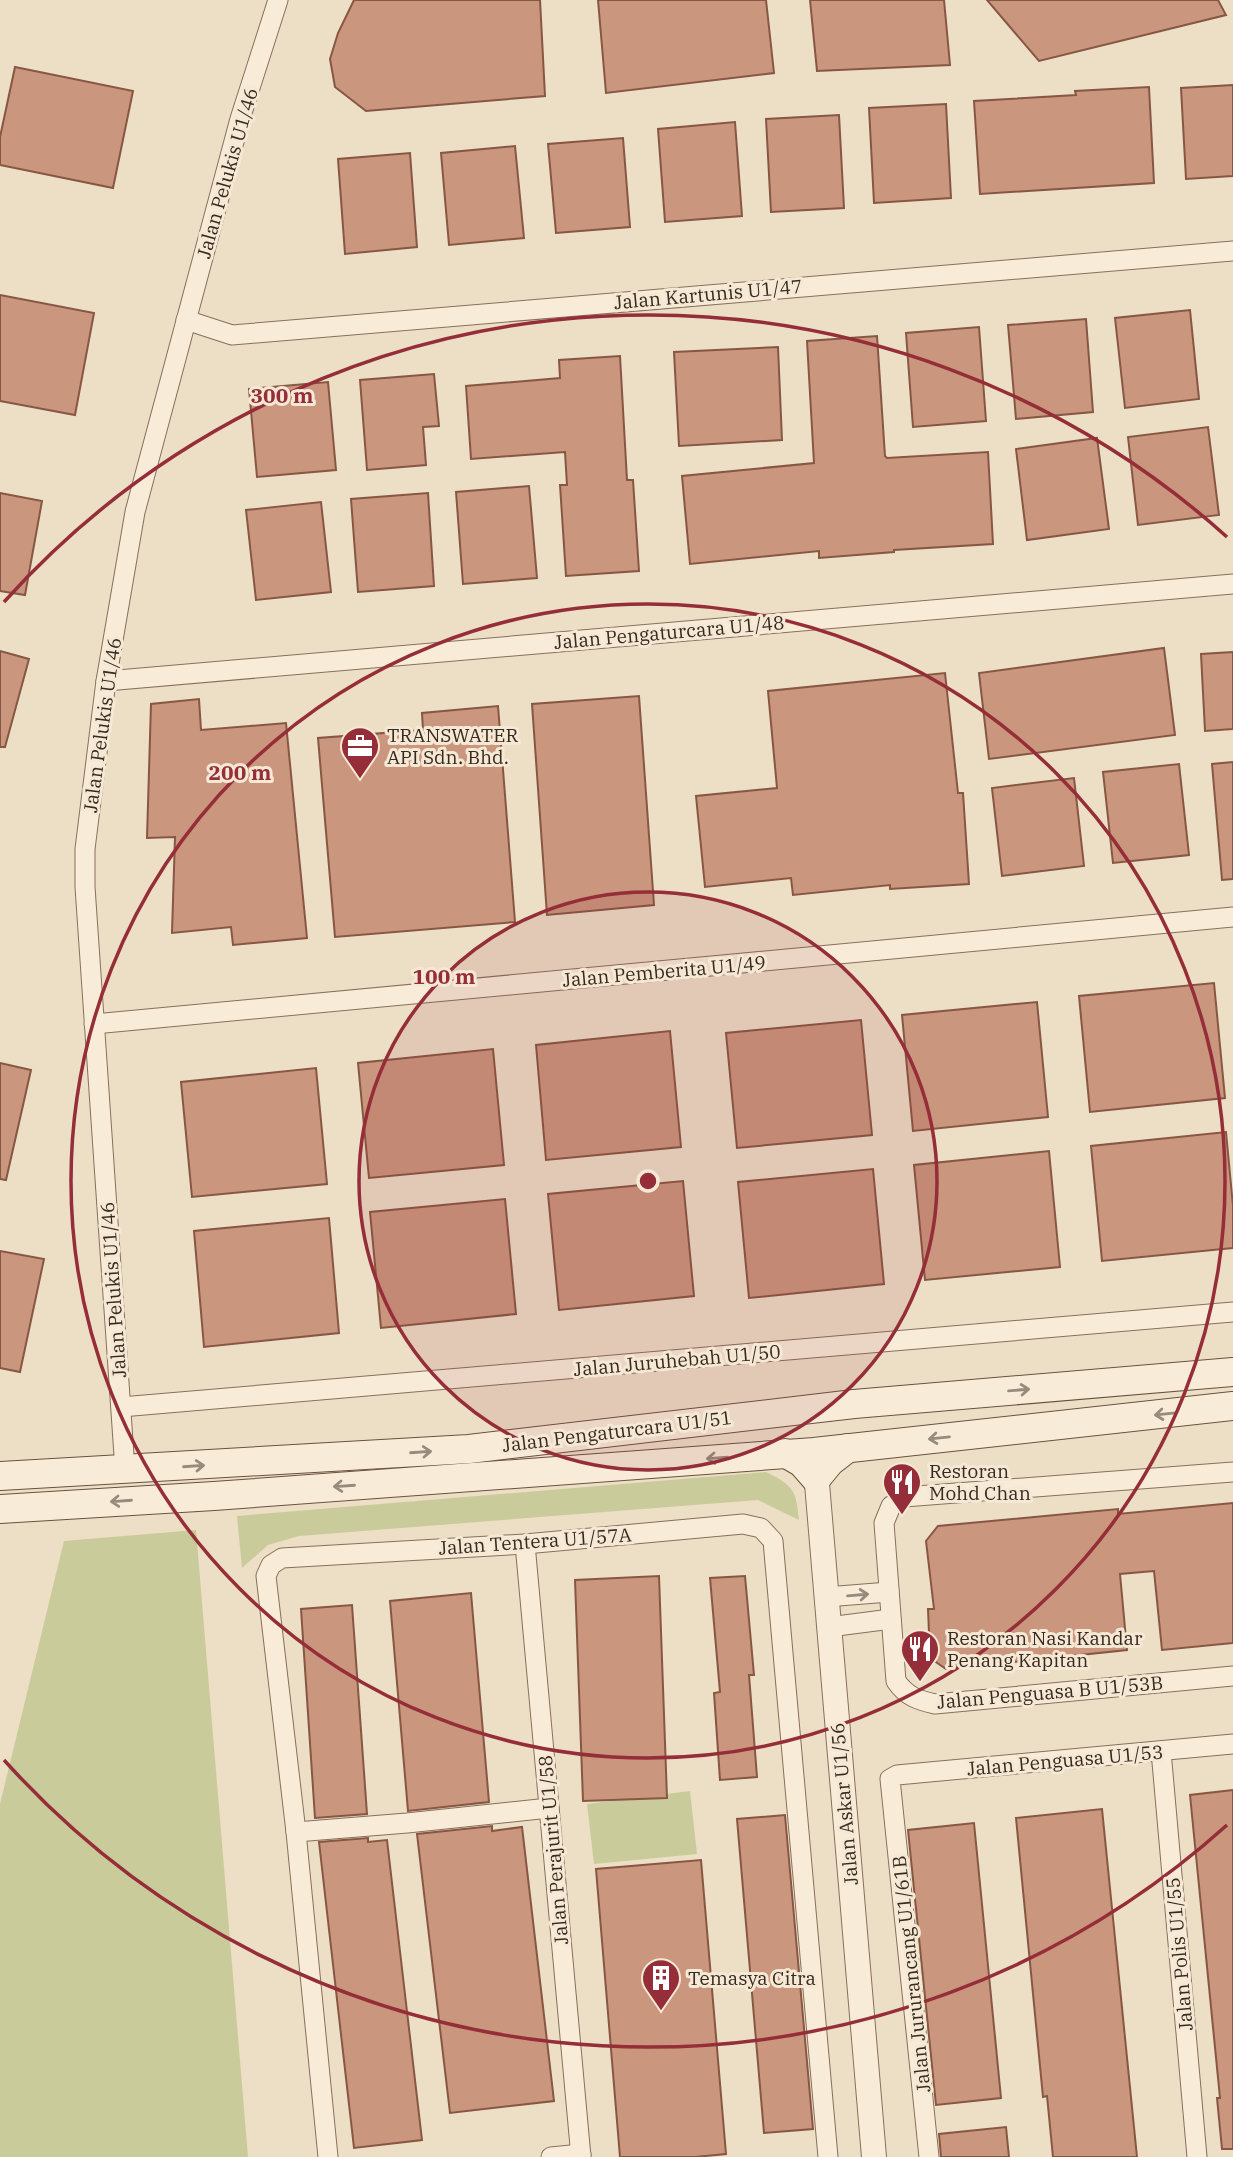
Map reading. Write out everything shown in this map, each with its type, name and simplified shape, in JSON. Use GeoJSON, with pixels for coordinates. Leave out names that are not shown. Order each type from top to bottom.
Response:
{"type":"FeatureCollection","features":[{"type":"Feature","properties":{"kind":"main road","name":"Jalan Pengaturcara U1/51"},"geometry":{"type":"LineString","coordinates":[[0,1476],[469,1449],[854,1404],[1233,1373]]}},
{"type":"Feature","properties":{"kind":"main road"},"geometry":{"type":"LineString","coordinates":[[743,1416],[782,1430],[815,1465],[836,1420],[854,1404]]}},
{"type":"Feature","properties":{"kind":"main road","name":"Jalan Pengaturcara U1/51"},"geometry":{"type":"LineString","coordinates":[[0,1509],[242,1494],[785,1453],[815,1465],[848,1448],[1233,1406]]}},
{"type":"Feature","properties":{"kind":"street","name":"Jalan Pelukis U1/46"},"geometry":{"type":"LineString","coordinates":[[125,1470],[85,887],[85,849],[106,681],[135,512],[240,119],[278,0]]}},
{"type":"Feature","properties":{"kind":"street","name":"Jalan Kartunis U1/47"},"geometry":{"type":"LineString","coordinates":[[186,320],[232,335],[1233,251]]}},
{"type":"Feature","properties":{"kind":"street","name":"Jalan Pengaturcara U1/48"},"geometry":{"type":"LineString","coordinates":[[106,681],[1233,584]]}},
{"type":"Feature","properties":{"kind":"street","name":"Jalan Pemberita U1/49"},"geometry":{"type":"LineString","coordinates":[[94,1024],[1233,917]]}},
{"type":"Feature","properties":{"kind":"street","name":"Jalan Juruhebah U1/50"},"geometry":{"type":"LineString","coordinates":[[121,1407],[1233,1312]]}},
{"type":"Feature","properties":{"kind":"street","name":"Jalan Askar U1/56"},"geometry":{"type":"LineString","coordinates":[[815,1465],[874,2157]]}},
{"type":"Feature","properties":{"kind":"street","name":"Jalan Penguasa B U1/53B"},"geometry":{"type":"LineString","coordinates":[[1233,1472],[904,1497],[891,1506],[884,1522],[896,1681],[904,1692],[914,1699],[935,1704],[1233,1676]]}},
{"type":"Feature","properties":{"kind":"street","name":"Jalan Tentera U1/57A"},"geometry":{"type":"LineString","coordinates":[[328,2157],[296,1832],[266,1576],[271,1565],[282,1558],[525,1544],[743,1524],[761,1528],[774,1542],[828,2157]]}},
{"type":"Feature","properties":{"kind":"street","name":"Jalan Perajurit U1/58"},"geometry":{"type":"LineString","coordinates":[[525,1544],[581,2155]]}},
{"type":"Feature","properties":{"kind":"street"},"geometry":{"type":"LineString","coordinates":[[826,1597],[889,1592]]}},
{"type":"Feature","properties":{"kind":"street"},"geometry":{"type":"LineString","coordinates":[[829,1627],[891,1619]]}},
{"type":"Feature","properties":{"kind":"street","name":"Jalan Penguasa U1/53"},"geometry":{"type":"LineString","coordinates":[[895,1783],[1233,1744]]}},
{"type":"Feature","properties":{"kind":"street","name":"Jalan Polis U1/55"},"geometry":{"type":"LineString","coordinates":[[1161,1751],[1197,2157]]}},
{"type":"Feature","properties":{"kind":"street","name":"Jalan Jururancang U1/61B"},"geometry":{"type":"LineString","coordinates":[[895,1783],[929,2157]]}},
{"type":"Feature","properties":{"kind":"street"},"geometry":{"type":"LineString","coordinates":[[296,1832],[549,1808]]}},
{"type":"Feature","properties":{"kind":"street"},"geometry":{"type":"LineString","coordinates":[[551,2157],[581,2155]]}},
{"type":"Feature","properties":{"kind":"green space"},"geometry":{"type":"Polygon","coordinates":[[[766,1472],[783,1481],[792,1490],[797,1502],[799,1520],[758,1500],[299,1536],[268,1545],[242,1568],[237,1516],[766,1472]]]}},
{"type":"Feature","properties":{"kind":"green space"},"geometry":{"type":"Polygon","coordinates":[[[196,1530],[248,2157],[0,2157],[0,1804],[64,1541],[196,1530]]]}},
{"type":"Feature","properties":{"kind":"green space"},"geometry":{"type":"Polygon","coordinates":[[[690,1791],[697,1854],[594,1864],[587,1804],[690,1791]]]}},
{"type":"Feature","properties":{"kind":"building"},"geometry":{"type":"Polygon","coordinates":[[[354,0],[540,0],[545,96],[366,111],[335,87],[330,59],[338,33],[354,0]]]}},
{"type":"Feature","properties":{"kind":"building"},"geometry":{"type":"Polygon","coordinates":[[[598,0],[766,0],[774,73],[606,93],[598,0]]]}},
{"type":"Feature","properties":{"kind":"building"},"geometry":{"type":"Polygon","coordinates":[[[810,0],[944,0],[950,65],[817,71],[810,0]]]}},
{"type":"Feature","properties":{"kind":"building"},"geometry":{"type":"Polygon","coordinates":[[[987,0],[1218,0],[1226,15],[1039,61],[987,0]]]}},
{"type":"Feature","properties":{"kind":"building"},"geometry":{"type":"Polygon","coordinates":[[[15,67],[133,91],[113,188],[0,165],[0,137],[15,67]]]}},
{"type":"Feature","properties":{"kind":"building"},"geometry":{"type":"Polygon","coordinates":[[[1233,85],[1233,176],[1186,179],[1181,88],[1233,85]]]}},
{"type":"Feature","properties":{"kind":"building"},"geometry":{"type":"Polygon","coordinates":[[[1149,87],[1154,183],[980,194],[974,101],[1076,95],[1075,91],[1149,87]]]}},
{"type":"Feature","properties":{"kind":"building"},"geometry":{"type":"Polygon","coordinates":[[[946,104],[951,198],[874,203],[869,108],[946,104]]]}},
{"type":"Feature","properties":{"kind":"building"},"geometry":{"type":"Polygon","coordinates":[[[839,115],[844,208],[771,212],[766,119],[839,115]]]}},
{"type":"Feature","properties":{"kind":"building"},"geometry":{"type":"Polygon","coordinates":[[[735,122],[742,216],[665,222],[658,129],[735,122]]]}},
{"type":"Feature","properties":{"kind":"building"},"geometry":{"type":"Polygon","coordinates":[[[623,138],[630,227],[556,233],[548,144],[623,138]]]}},
{"type":"Feature","properties":{"kind":"building"},"geometry":{"type":"Polygon","coordinates":[[[515,146],[524,238],[449,245],[441,153],[515,146]]]}},
{"type":"Feature","properties":{"kind":"building"},"geometry":{"type":"Polygon","coordinates":[[[410,153],[417,247],[345,254],[338,159],[410,153]]]}},
{"type":"Feature","properties":{"kind":"building"},"geometry":{"type":"Polygon","coordinates":[[[0,295],[94,313],[75,415],[0,401],[0,295]]]}},
{"type":"Feature","properties":{"kind":"building"},"geometry":{"type":"Polygon","coordinates":[[[1190,310],[1199,399],[1125,408],[1115,318],[1190,310]]]}},
{"type":"Feature","properties":{"kind":"building"},"geometry":{"type":"Polygon","coordinates":[[[1086,319],[1093,412],[1016,419],[1008,325],[1086,319]]]}},
{"type":"Feature","properties":{"kind":"building"},"geometry":{"type":"Polygon","coordinates":[[[979,327],[986,421],[913,427],[906,333],[979,327]]]}},
{"type":"Feature","properties":{"kind":"building"},"geometry":{"type":"Polygon","coordinates":[[[877,336],[885,456],[988,452],[993,544],[819,558],[819,551],[690,564],[682,476],[814,463],[807,341],[877,336]]]}},
{"type":"Feature","properties":{"kind":"building"},"geometry":{"type":"Polygon","coordinates":[[[778,347],[782,440],[679,446],[674,352],[778,347]]]}},
{"type":"Feature","properties":{"kind":"building"},"geometry":{"type":"Polygon","coordinates":[[[620,356],[627,480],[633,480],[639,571],[566,576],[560,485],[567,485],[565,452],[471,459],[466,386],[560,378],[559,360],[620,356]]]}},
{"type":"Feature","properties":{"kind":"building"},"geometry":{"type":"Polygon","coordinates":[[[434,374],[439,426],[423,427],[426,465],[367,470],[360,380],[434,374]]]}},
{"type":"Feature","properties":{"kind":"building"},"geometry":{"type":"Polygon","coordinates":[[[328,382],[336,470],[257,477],[249,389],[328,382]]]}},
{"type":"Feature","properties":{"kind":"building"},"geometry":{"type":"Polygon","coordinates":[[[1208,427],[1219,515],[1138,525],[1128,437],[1208,427]]]}},
{"type":"Feature","properties":{"kind":"building"},"geometry":{"type":"Polygon","coordinates":[[[1097,438],[1109,529],[1027,540],[1016,449],[1097,438]]]}},
{"type":"Feature","properties":{"kind":"building"},"geometry":{"type":"Polygon","coordinates":[[[529,486],[537,578],[463,584],[456,492],[529,486]]]}},
{"type":"Feature","properties":{"kind":"building"},"geometry":{"type":"Polygon","coordinates":[[[0,493],[42,501],[25,595],[0,591],[0,493]]]}},
{"type":"Feature","properties":{"kind":"building"},"geometry":{"type":"Polygon","coordinates":[[[428,493],[434,586],[358,592],[351,499],[428,493]]]}},
{"type":"Feature","properties":{"kind":"building"},"geometry":{"type":"Polygon","coordinates":[[[321,502],[331,592],[256,600],[246,510],[321,502]]]}},
{"type":"Feature","properties":{"kind":"building"},"geometry":{"type":"Polygon","coordinates":[[[1164,648],[1175,735],[989,759],[979,673],[1164,648]]]}},
{"type":"Feature","properties":{"kind":"building"},"geometry":{"type":"Polygon","coordinates":[[[0,651],[29,659],[5,747],[0,747],[0,651]]]}},
{"type":"Feature","properties":{"kind":"building"},"geometry":{"type":"Polygon","coordinates":[[[1233,652],[1233,729],[1205,731],[1201,654],[1233,652]]]}},
{"type":"Feature","properties":{"kind":"building"},"geometry":{"type":"Polygon","coordinates":[[[945,673],[958,793],[963,793],[969,884],[890,889],[890,885],[793,895],[791,878],[705,887],[696,796],[777,788],[768,691],[945,673]]]}},
{"type":"Feature","properties":{"kind":"building"},"geometry":{"type":"Polygon","coordinates":[[[639,696],[654,905],[547,915],[532,704],[639,696]]]}},
{"type":"Feature","properties":{"kind":"building"},"geometry":{"type":"Polygon","coordinates":[[[199,699],[201,730],[286,723],[307,938],[233,945],[231,927],[172,933],[175,837],[147,838],[151,704],[199,699]]]}},
{"type":"Feature","properties":{"kind":"building"},"geometry":{"type":"Polygon","coordinates":[[[498,706],[515,922],[335,937],[318,738],[423,730],[422,713],[498,706]]]}},
{"type":"Feature","properties":{"kind":"building"},"geometry":{"type":"Polygon","coordinates":[[[1233,762],[1233,879],[1222,880],[1212,764],[1233,762]]]}},
{"type":"Feature","properties":{"kind":"building"},"geometry":{"type":"Polygon","coordinates":[[[1179,764],[1189,855],[1113,863],[1103,772],[1179,764]]]}},
{"type":"Feature","properties":{"kind":"building"},"geometry":{"type":"Polygon","coordinates":[[[1074,778],[1084,866],[1002,876],[992,788],[1074,778]]]}},
{"type":"Feature","properties":{"kind":"building"},"geometry":{"type":"Polygon","coordinates":[[[1214,983],[1225,1098],[1090,1112],[1079,996],[1214,983]]]}},
{"type":"Feature","properties":{"kind":"building"},"geometry":{"type":"Polygon","coordinates":[[[1037,1002],[1048,1117],[913,1131],[902,1015],[1037,1002]]]}},
{"type":"Feature","properties":{"kind":"building"},"geometry":{"type":"Polygon","coordinates":[[[861,1020],[872,1135],[737,1148],[726,1033],[861,1020]]]}},
{"type":"Feature","properties":{"kind":"building"},"geometry":{"type":"Polygon","coordinates":[[[670,1031],[681,1147],[546,1160],[536,1045],[670,1031]]]}},
{"type":"Feature","properties":{"kind":"building"},"geometry":{"type":"Polygon","coordinates":[[[493,1049],[504,1165],[369,1178],[358,1063],[493,1049]]]}},
{"type":"Feature","properties":{"kind":"building"},"geometry":{"type":"Polygon","coordinates":[[[0,1063],[31,1070],[6,1180],[0,1179],[0,1063]]]}},
{"type":"Feature","properties":{"kind":"building"},"geometry":{"type":"Polygon","coordinates":[[[316,1068],[327,1184],[192,1197],[181,1082],[316,1068]]]}},
{"type":"Feature","properties":{"kind":"building"},"geometry":{"type":"Polygon","coordinates":[[[1226,1132],[1233,1206],[1233,1248],[1102,1261],[1091,1146],[1226,1132]]]}},
{"type":"Feature","properties":{"kind":"building"},"geometry":{"type":"Polygon","coordinates":[[[1049,1151],[1060,1267],[925,1280],[914,1165],[1049,1151]]]}},
{"type":"Feature","properties":{"kind":"building"},"geometry":{"type":"Polygon","coordinates":[[[873,1169],[884,1284],[749,1298],[738,1182],[873,1169]]]}},
{"type":"Feature","properties":{"kind":"building"},"geometry":{"type":"Polygon","coordinates":[[[683,1181],[694,1296],[559,1310],[548,1194],[683,1181]]]}},
{"type":"Feature","properties":{"kind":"building"},"geometry":{"type":"Polygon","coordinates":[[[505,1199],[516,1314],[381,1328],[370,1212],[505,1199]]]}},
{"type":"Feature","properties":{"kind":"building"},"geometry":{"type":"Polygon","coordinates":[[[329,1218],[339,1333],[204,1347],[194,1231],[329,1218]]]}},
{"type":"Feature","properties":{"kind":"building"},"geometry":{"type":"Polygon","coordinates":[[[0,1251],[44,1259],[20,1372],[0,1368],[0,1251]]]}},
{"type":"Feature","properties":{"kind":"building"},"geometry":{"type":"Polygon","coordinates":[[[1233,1503],[1233,1643],[1162,1650],[1154,1571],[1120,1574],[1127,1650],[946,1669],[930,1658],[928,1609],[934,1609],[926,1541],[938,1526],[1118,1509],[1118,1514],[1233,1503]]]}},
{"type":"Feature","properties":{"kind":"building"},"geometry":{"type":"Polygon","coordinates":[[[659,1576],[667,1798],[583,1801],[575,1580],[659,1576]]]}},
{"type":"Feature","properties":{"kind":"building"},"geometry":{"type":"Polygon","coordinates":[[[745,1576],[754,1675],[749,1675],[757,1777],[720,1780],[714,1693],[720,1692],[710,1578],[745,1576]]]}},
{"type":"Feature","properties":{"kind":"building"},"geometry":{"type":"Polygon","coordinates":[[[471,1593],[489,1802],[408,1811],[390,1601],[471,1593]]]}},
{"type":"Feature","properties":{"kind":"building"},"geometry":{"type":"Polygon","coordinates":[[[352,1605],[367,1814],[315,1818],[301,1609],[352,1605]]]}},
{"type":"Feature","properties":{"kind":"building"},"geometry":{"type":"Polygon","coordinates":[[[1233,1790],[1233,2149],[1222,2149],[1217,2098],[1220,2098],[1190,1795],[1233,1790]]]}},
{"type":"Feature","properties":{"kind":"building"},"geometry":{"type":"Polygon","coordinates":[[[1102,1809],[1137,2157],[1053,2157],[1047,2096],[1043,2097],[1016,1818],[1102,1809]]]}},
{"type":"Feature","properties":{"kind":"building"},"geometry":{"type":"Polygon","coordinates":[[[785,1815],[813,2129],[764,2133],[737,1819],[785,1815]]]}},
{"type":"Feature","properties":{"kind":"building"},"geometry":{"type":"Polygon","coordinates":[[[974,1823],[1001,2098],[936,2105],[908,1830],[974,1823]]]}},
{"type":"Feature","properties":{"kind":"building"},"geometry":{"type":"Polygon","coordinates":[[[492,1826],[492,1831],[522,1827],[554,2101],[450,2113],[417,1834],[492,1826]]]}},
{"type":"Feature","properties":{"kind":"building"},"geometry":{"type":"Polygon","coordinates":[[[368,1838],[368,1842],[387,1840],[422,2140],[354,2148],[319,1842],[368,1838]]]}},
{"type":"Feature","properties":{"kind":"building","name":"Temasya Citra"},"geometry":{"type":"Polygon","coordinates":[[[701,1860],[726,2154],[695,2157],[620,2157],[596,1869],[701,1860]]]}},
{"type":"Feature","properties":{"kind":"building"},"geometry":{"type":"Polygon","coordinates":[[[1006,2127],[1009,2157],[941,2157],[939,2134],[1006,2127]]]}},
{"type":"Feature","properties":{"kind":"place","name":"TRANSWATER API Sdn. Bhd."},"geometry":{"type":"Point","coordinates":[360,780]}},
{"type":"Feature","properties":{"kind":"place","name":"Restoran Mohd Chan"},"geometry":{"type":"Point","coordinates":[902,1516]}},
{"type":"Feature","properties":{"kind":"place","name":"Restoran Nasi Kandar Penang Kapitan"},"geometry":{"type":"Point","coordinates":[920,1683]}},
{"type":"Feature","properties":{"kind":"place","name":"Temasya Citra"},"geometry":{"type":"Point","coordinates":[661,2012]}}]}
